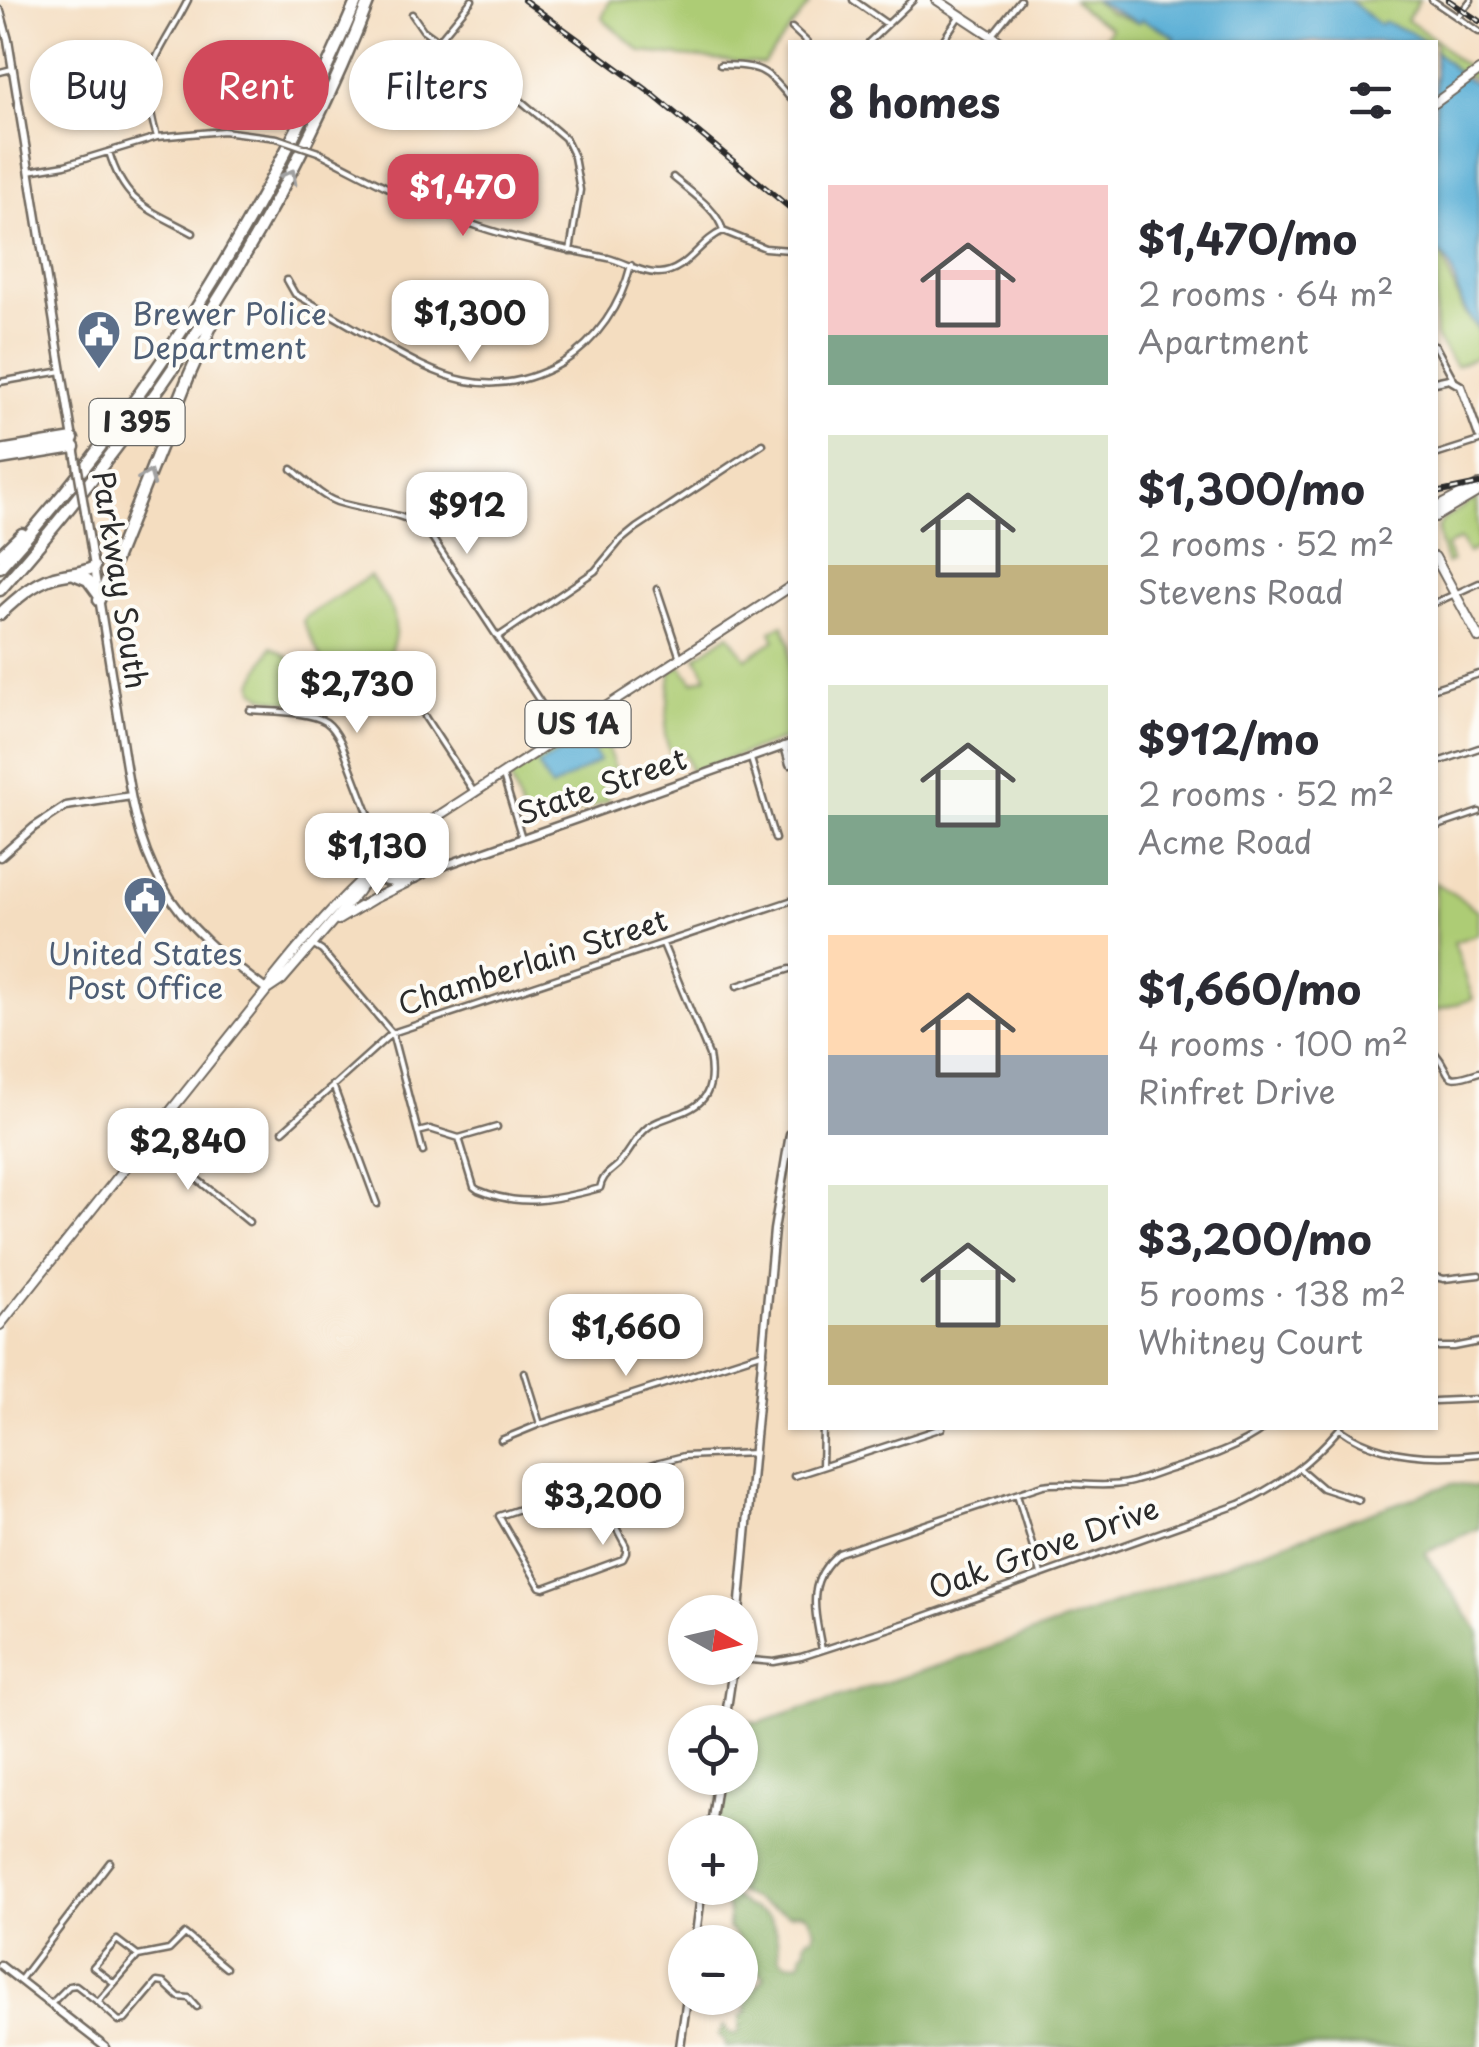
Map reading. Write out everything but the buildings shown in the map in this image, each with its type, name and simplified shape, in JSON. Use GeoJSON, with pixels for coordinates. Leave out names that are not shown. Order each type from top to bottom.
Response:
{"type":"FeatureCollection","features":[{"type":"Feature","properties":{"kind":"highway","name":"I 395"},"geometry":{"type":"LineString","coordinates":[[0,567],[66,492],[150,380],[217,276],[270,185],[323,78],[354,0]]}},
{"type":"Feature","properties":{"kind":"highway","name":"I 395"},"geometry":{"type":"LineString","coordinates":[[0,590],[73,505],[135,424],[202,326],[256,239],[315,126],[370,0]]}},
{"type":"Feature","properties":{"kind":"highway"},"geometry":{"type":"LineString","coordinates":[[99,597],[202,345],[256,239]]}},
{"type":"Feature","properties":{"kind":"highway"},"geometry":{"type":"LineString","coordinates":[[0,455],[75,448]]}},
{"type":"Feature","properties":{"kind":"highway"},"geometry":{"type":"LineString","coordinates":[[0,555],[66,492]]}},
{"type":"Feature","properties":{"kind":"highway"},"geometry":{"type":"LineString","coordinates":[[0,614],[36,586],[53,578],[86,572],[116,556]]}},
{"type":"Feature","properties":{"kind":"highway"},"geometry":{"type":"LineString","coordinates":[[70,574],[86,578],[99,597]]}},
{"type":"Feature","properties":{"kind":"main road"},"geometry":{"type":"LineString","coordinates":[[937,0],[998,40]]}},
{"type":"Feature","properties":{"kind":"main road","name":"Parkway South"},"geometry":{"type":"LineString","coordinates":[[0,11],[139,830],[148,858],[175,906],[213,948],[267,990]]}},
{"type":"Feature","properties":{"kind":"main road"},"geometry":{"type":"LineString","coordinates":[[1438,101],[1479,72]]}},
{"type":"Feature","properties":{"kind":"main road"},"geometry":{"type":"LineString","coordinates":[[1438,381],[1454,380],[1464,391],[1479,438]]}},
{"type":"Feature","properties":{"kind":"main road"},"geometry":{"type":"LineString","coordinates":[[1438,515],[1479,488]]}},
{"type":"Feature","properties":{"kind":"main road"},"geometry":{"type":"LineString","coordinates":[[1438,563],[1479,638]]}},
{"type":"Feature","properties":{"kind":"main road","name":"US 1A"},"geometry":{"type":"LineString","coordinates":[[267,990],[282,980],[312,944],[353,885],[435,818],[788,589]]}},
{"type":"Feature","properties":{"kind":"main road","name":"State Street"},"geometry":{"type":"LineString","coordinates":[[408,882],[787,745]]}},
{"type":"Feature","properties":{"kind":"main road"},"geometry":{"type":"LineString","coordinates":[[0,856],[66,806],[131,796]]}},
{"type":"Feature","properties":{"kind":"main road"},"geometry":{"type":"LineString","coordinates":[[373,868],[376,878],[384,882],[408,882]]}},
{"type":"Feature","properties":{"kind":"main road","name":"US 1A"},"geometry":{"type":"LineString","coordinates":[[2,1319],[267,990],[272,978],[358,892],[373,868]]}},
{"type":"Feature","properties":{"kind":"main road","name":"State Street"},"geometry":{"type":"LineString","coordinates":[[373,868],[397,878],[430,871]]}},
{"type":"Feature","properties":{"kind":"main road"},"geometry":{"type":"LineString","coordinates":[[319,932],[408,882]]}},
{"type":"Feature","properties":{"kind":"main road"},"geometry":{"type":"LineString","coordinates":[[741,1595],[774,1230],[788,1146]]}},
{"type":"Feature","properties":{"kind":"main road"},"geometry":{"type":"LineString","coordinates":[[0,1965],[105,2047]]}},
{"type":"Feature","properties":{"kind":"main road"},"geometry":{"type":"LineString","coordinates":[[680,2047],[685,2015]]}},
{"type":"Feature","properties":{"kind":"street"},"geometry":{"type":"LineString","coordinates":[[157,136],[148,104],[149,78],[157,54],[188,0]]}},
{"type":"Feature","properties":{"kind":"street"},"geometry":{"type":"LineString","coordinates":[[412,14],[424,30],[439,40],[472,0]]}},
{"type":"Feature","properties":{"kind":"street"},"geometry":{"type":"LineString","coordinates":[[853,0],[887,24]]}},
{"type":"Feature","properties":{"kind":"street"},"geometry":{"type":"LineString","coordinates":[[870,40],[913,0]]}},
{"type":"Feature","properties":{"kind":"street"},"geometry":{"type":"LineString","coordinates":[[991,36],[1020,0]]}},
{"type":"Feature","properties":{"kind":"street"},"geometry":{"type":"LineString","coordinates":[[1432,0],[1479,32]]}},
{"type":"Feature","properties":{"kind":"street"},"geometry":{"type":"LineString","coordinates":[[1457,17],[1470,0]]}},
{"type":"Feature","properties":{"kind":"street"},"geometry":{"type":"LineString","coordinates":[[943,40],[960,16]]}},
{"type":"Feature","properties":{"kind":"street"},"geometry":{"type":"LineString","coordinates":[[792,28],[805,40]]}},
{"type":"Feature","properties":{"kind":"street"},"geometry":{"type":"LineString","coordinates":[[720,65],[761,69],[788,96]]}},
{"type":"Feature","properties":{"kind":"street"},"geometry":{"type":"LineString","coordinates":[[0,72],[12,69]]}},
{"type":"Feature","properties":{"kind":"street"},"geometry":{"type":"LineString","coordinates":[[523,102],[565,138],[574,157],[580,190],[570,251]]}},
{"type":"Feature","properties":{"kind":"street"},"geometry":{"type":"LineString","coordinates":[[29,171],[157,136],[223,132],[277,138],[318,152],[458,219],[510,237],[610,258],[650,272],[670,271],[723,231]]}},
{"type":"Feature","properties":{"kind":"street"},"geometry":{"type":"LineString","coordinates":[[109,152],[116,176],[133,198],[193,233]]}},
{"type":"Feature","properties":{"kind":"street"},"geometry":{"type":"LineString","coordinates":[[674,176],[714,214],[723,231]]}},
{"type":"Feature","properties":{"kind":"street"},"geometry":{"type":"LineString","coordinates":[[723,231],[760,246],[788,250]]}},
{"type":"Feature","properties":{"kind":"street"},"geometry":{"type":"LineString","coordinates":[[286,280],[295,294],[420,366],[472,383],[500,383],[535,376],[582,348],[608,317],[632,265]]}},
{"type":"Feature","properties":{"kind":"street"},"geometry":{"type":"LineString","coordinates":[[1438,350],[1454,380]]}},
{"type":"Feature","properties":{"kind":"street"},"geometry":{"type":"LineString","coordinates":[[0,382],[62,372]]}},
{"type":"Feature","properties":{"kind":"street"},"geometry":{"type":"LineString","coordinates":[[1438,454],[1479,438]]}},
{"type":"Feature","properties":{"kind":"street"},"geometry":{"type":"LineString","coordinates":[[498,636],[595,572],[636,528],[763,444]]}},
{"type":"Feature","properties":{"kind":"street"},"geometry":{"type":"LineString","coordinates":[[292,469],[328,498],[408,518],[428,530],[562,735]]}},
{"type":"Feature","properties":{"kind":"street"},"geometry":{"type":"LineString","coordinates":[[1438,602],[1479,583]]}},
{"type":"Feature","properties":{"kind":"street"},"geometry":{"type":"LineString","coordinates":[[656,589],[680,658]]}},
{"type":"Feature","properties":{"kind":"street"},"geometry":{"type":"LineString","coordinates":[[1438,687],[1479,674]]}},
{"type":"Feature","properties":{"kind":"street"},"geometry":{"type":"LineString","coordinates":[[250,710],[309,716],[330,726],[342,742],[385,857]]}},
{"type":"Feature","properties":{"kind":"street"},"geometry":{"type":"LineString","coordinates":[[425,717],[474,792]]}},
{"type":"Feature","properties":{"kind":"street"},"geometry":{"type":"LineString","coordinates":[[1438,762],[1479,748]]}},
{"type":"Feature","properties":{"kind":"street"},"geometry":{"type":"LineString","coordinates":[[751,759],[775,839]]}},
{"type":"Feature","properties":{"kind":"street"},"geometry":{"type":"LineString","coordinates":[[502,773],[522,838]]}},
{"type":"Feature","properties":{"kind":"street"},"geometry":{"type":"LineString","coordinates":[[1438,826],[1479,812]]}},
{"type":"Feature","properties":{"kind":"street","name":"Chamberlain Street"},"geometry":{"type":"LineString","coordinates":[[312,944],[322,950],[392,1033],[788,903]]}},
{"type":"Feature","properties":{"kind":"street"},"geometry":{"type":"LineString","coordinates":[[319,932],[322,950]]}},
{"type":"Feature","properties":{"kind":"street"},"geometry":{"type":"LineString","coordinates":[[459,1138],[474,1187],[515,1203],[544,1201],[600,1188],[602,1176],[617,1166],[648,1126],[691,1109],[702,1100],[710,1086],[709,1056],[663,944]]}},
{"type":"Feature","properties":{"kind":"street"},"geometry":{"type":"LineString","coordinates":[[736,986],[788,969]]}},
{"type":"Feature","properties":{"kind":"street"},"geometry":{"type":"LineString","coordinates":[[282,1131],[392,1033],[422,1152]]}},
{"type":"Feature","properties":{"kind":"street"},"geometry":{"type":"LineString","coordinates":[[1438,1056],[1444,1072],[1456,1078],[1479,1072]]}},
{"type":"Feature","properties":{"kind":"street"},"geometry":{"type":"LineString","coordinates":[[333,1085],[377,1204]]}},
{"type":"Feature","properties":{"kind":"street"},"geometry":{"type":"LineString","coordinates":[[418,1132],[430,1129],[459,1138],[497,1127]]}},
{"type":"Feature","properties":{"kind":"street"},"geometry":{"type":"LineString","coordinates":[[147,1138],[250,1222]]}},
{"type":"Feature","properties":{"kind":"street"},"geometry":{"type":"LineString","coordinates":[[1438,1278],[1479,1275]]}},
{"type":"Feature","properties":{"kind":"street"},"geometry":{"type":"LineString","coordinates":[[1438,1347],[1479,1342]]}},
{"type":"Feature","properties":{"kind":"street"},"geometry":{"type":"LineString","coordinates":[[500,1440],[764,1352]]}},
{"type":"Feature","properties":{"kind":"street"},"geometry":{"type":"LineString","coordinates":[[524,1372],[540,1424]]}},
{"type":"Feature","properties":{"kind":"street"},"geometry":{"type":"LineString","coordinates":[[1438,1401],[1479,1399]]}},
{"type":"Feature","properties":{"kind":"street"},"geometry":{"type":"LineString","coordinates":[[822,1466],[824,1430]]}},
{"type":"Feature","properties":{"kind":"street"},"geometry":{"type":"LineString","coordinates":[[794,1476],[936,1430]]}},
{"type":"Feature","properties":{"kind":"street"},"geometry":{"type":"LineString","coordinates":[[822,1651],[814,1603],[818,1578],[839,1553],[1043,1485],[1124,1484],[1216,1455],[1262,1430]]}},
{"type":"Feature","properties":{"kind":"street","name":"Oak Grove Drive"},"geometry":{"type":"LineString","coordinates":[[758,1661],[774,1662],[822,1651],[1240,1504],[1300,1469],[1338,1430]]}},
{"type":"Feature","properties":{"kind":"street"},"geometry":{"type":"LineString","coordinates":[[1342,1430],[1356,1442],[1403,1453],[1479,1454]]}},
{"type":"Feature","properties":{"kind":"street"},"geometry":{"type":"LineString","coordinates":[[594,1485],[626,1546],[623,1559],[540,1588],[499,1516],[594,1485],[684,1456],[755,1453]]}},
{"type":"Feature","properties":{"kind":"street"},"geometry":{"type":"LineString","coordinates":[[1300,1469],[1322,1488],[1358,1500]]}},
{"type":"Feature","properties":{"kind":"street"},"geometry":{"type":"LineString","coordinates":[[1017,1494],[1041,1574]]}},
{"type":"Feature","properties":{"kind":"street"},"geometry":{"type":"LineString","coordinates":[[20,1980],[110,1862]]}},
{"type":"Feature","properties":{"kind":"street"},"geometry":{"type":"LineString","coordinates":[[98,2002],[138,1956],[169,1950],[185,1934],[226,1968]]}},
{"type":"Feature","properties":{"kind":"street"},"geometry":{"type":"LineString","coordinates":[[114,1983],[93,1967],[117,1940],[138,1956]]}},
{"type":"Feature","properties":{"kind":"street"},"geometry":{"type":"LineString","coordinates":[[51,2004],[68,1986],[76,1985],[120,2021],[125,2020],[157,1982],[164,1983],[179,1998],[190,1998],[196,2007]]}},
{"type":"Feature","properties":{"kind":"green space"},"geometry":{"type":"Polygon","coordinates":[[[610,0],[801,0],[809,5],[763,64],[641,52],[602,18],[610,0]]]}},
{"type":"Feature","properties":{"kind":"green space"},"geometry":{"type":"Polygon","coordinates":[[[1073,0],[1092,0],[1109,12],[1138,23],[1142,19],[1175,37],[1108,40],[1105,38],[1111,28],[1073,0]]]}},
{"type":"Feature","properties":{"kind":"green space"},"geometry":{"type":"Polygon","coordinates":[[[1349,0],[1419,0],[1407,20],[1436,40],[1417,37],[1384,22],[1381,26],[1349,0]]]}},
{"type":"Feature","properties":{"kind":"green space"},"geometry":{"type":"Polygon","coordinates":[[[1438,41],[1479,75],[1479,82],[1467,74],[1463,77],[1438,54],[1438,41]]]}},
{"type":"Feature","properties":{"kind":"green space"},"geometry":{"type":"Polygon","coordinates":[[[1438,255],[1443,258],[1462,309],[1479,331],[1479,356],[1456,366],[1438,340],[1438,255]]]}},
{"type":"Feature","properties":{"kind":"green space"},"geometry":{"type":"Polygon","coordinates":[[[1477,498],[1479,547],[1468,553],[1460,539],[1446,547],[1452,561],[1447,564],[1439,536],[1441,522],[1477,498]]]}},
{"type":"Feature","properties":{"kind":"green space"},"geometry":{"type":"Polygon","coordinates":[[[370,576],[394,616],[393,644],[381,664],[337,690],[303,622],[370,576]]]}},
{"type":"Feature","properties":{"kind":"green space"},"geometry":{"type":"Polygon","coordinates":[[[783,625],[788,639],[788,738],[691,772],[685,754],[670,753],[665,735],[671,672],[681,665],[693,682],[707,677],[696,657],[729,634],[746,659],[775,640],[771,631],[783,625]]]}},
{"type":"Feature","properties":{"kind":"green space"},"geometry":{"type":"Polygon","coordinates":[[[271,647],[288,657],[297,670],[301,705],[264,697],[254,690],[253,683],[271,647]]]}},
{"type":"Feature","properties":{"kind":"green space"},"geometry":{"type":"Polygon","coordinates":[[[597,720],[617,773],[602,780],[609,801],[528,829],[510,777],[597,720]]]}},
{"type":"Feature","properties":{"kind":"green space"},"geometry":{"type":"Polygon","coordinates":[[[1438,884],[1479,911],[1479,934],[1454,942],[1473,999],[1438,1010],[1438,884]]]}},
{"type":"Feature","properties":{"kind":"green space"},"geometry":{"type":"Polygon","coordinates":[[[1451,1484],[1479,1487],[1479,1528],[1425,1553],[1479,1632],[1479,2047],[725,2047],[719,2036],[724,2025],[735,2035],[741,2016],[758,2015],[758,1985],[765,1977],[758,1971],[758,1925],[728,1925],[725,1905],[744,1905],[768,1916],[780,1958],[785,1962],[799,1963],[805,1943],[815,1930],[808,1915],[790,1914],[758,1901],[758,1815],[716,1815],[719,1795],[758,1795],[758,1723],[962,1658],[1451,1484]]]}},
{"type":"Feature","properties":{"kind":"water"},"geometry":{"type":"Polygon","coordinates":[[[1094,0],[1349,0],[1380,25],[1384,22],[1422,40],[1174,40],[1142,19],[1139,23],[1094,0]]]}},
{"type":"Feature","properties":{"kind":"water"},"geometry":{"type":"Polygon","coordinates":[[[1438,54],[1463,77],[1479,85],[1479,329],[1463,305],[1450,266],[1441,255],[1438,54]]]}},
{"type":"Feature","properties":{"kind":"water"},"geometry":{"type":"Polygon","coordinates":[[[586,738],[599,761],[551,788],[538,765],[586,738]]]}},
{"type":"Feature","properties":{"kind":"railway"},"geometry":{"type":"LineString","coordinates":[[524,0],[647,90],[788,206]]}},
{"type":"Feature","properties":{"kind":"railway"},"geometry":{"type":"LineString","coordinates":[[1448,0],[1479,21]]}},
{"type":"Feature","properties":{"kind":"railway"},"geometry":{"type":"LineString","coordinates":[[1438,492],[1479,484]]}},
{"type":"Feature","properties":{"kind":"place","name":"Brewer Police Department"},"geometry":{"type":"Point","coordinates":[99,370]}},
{"type":"Feature","properties":{"kind":"place","name":"United States Post Office"},"geometry":{"type":"Point","coordinates":[145,936]}}]}
